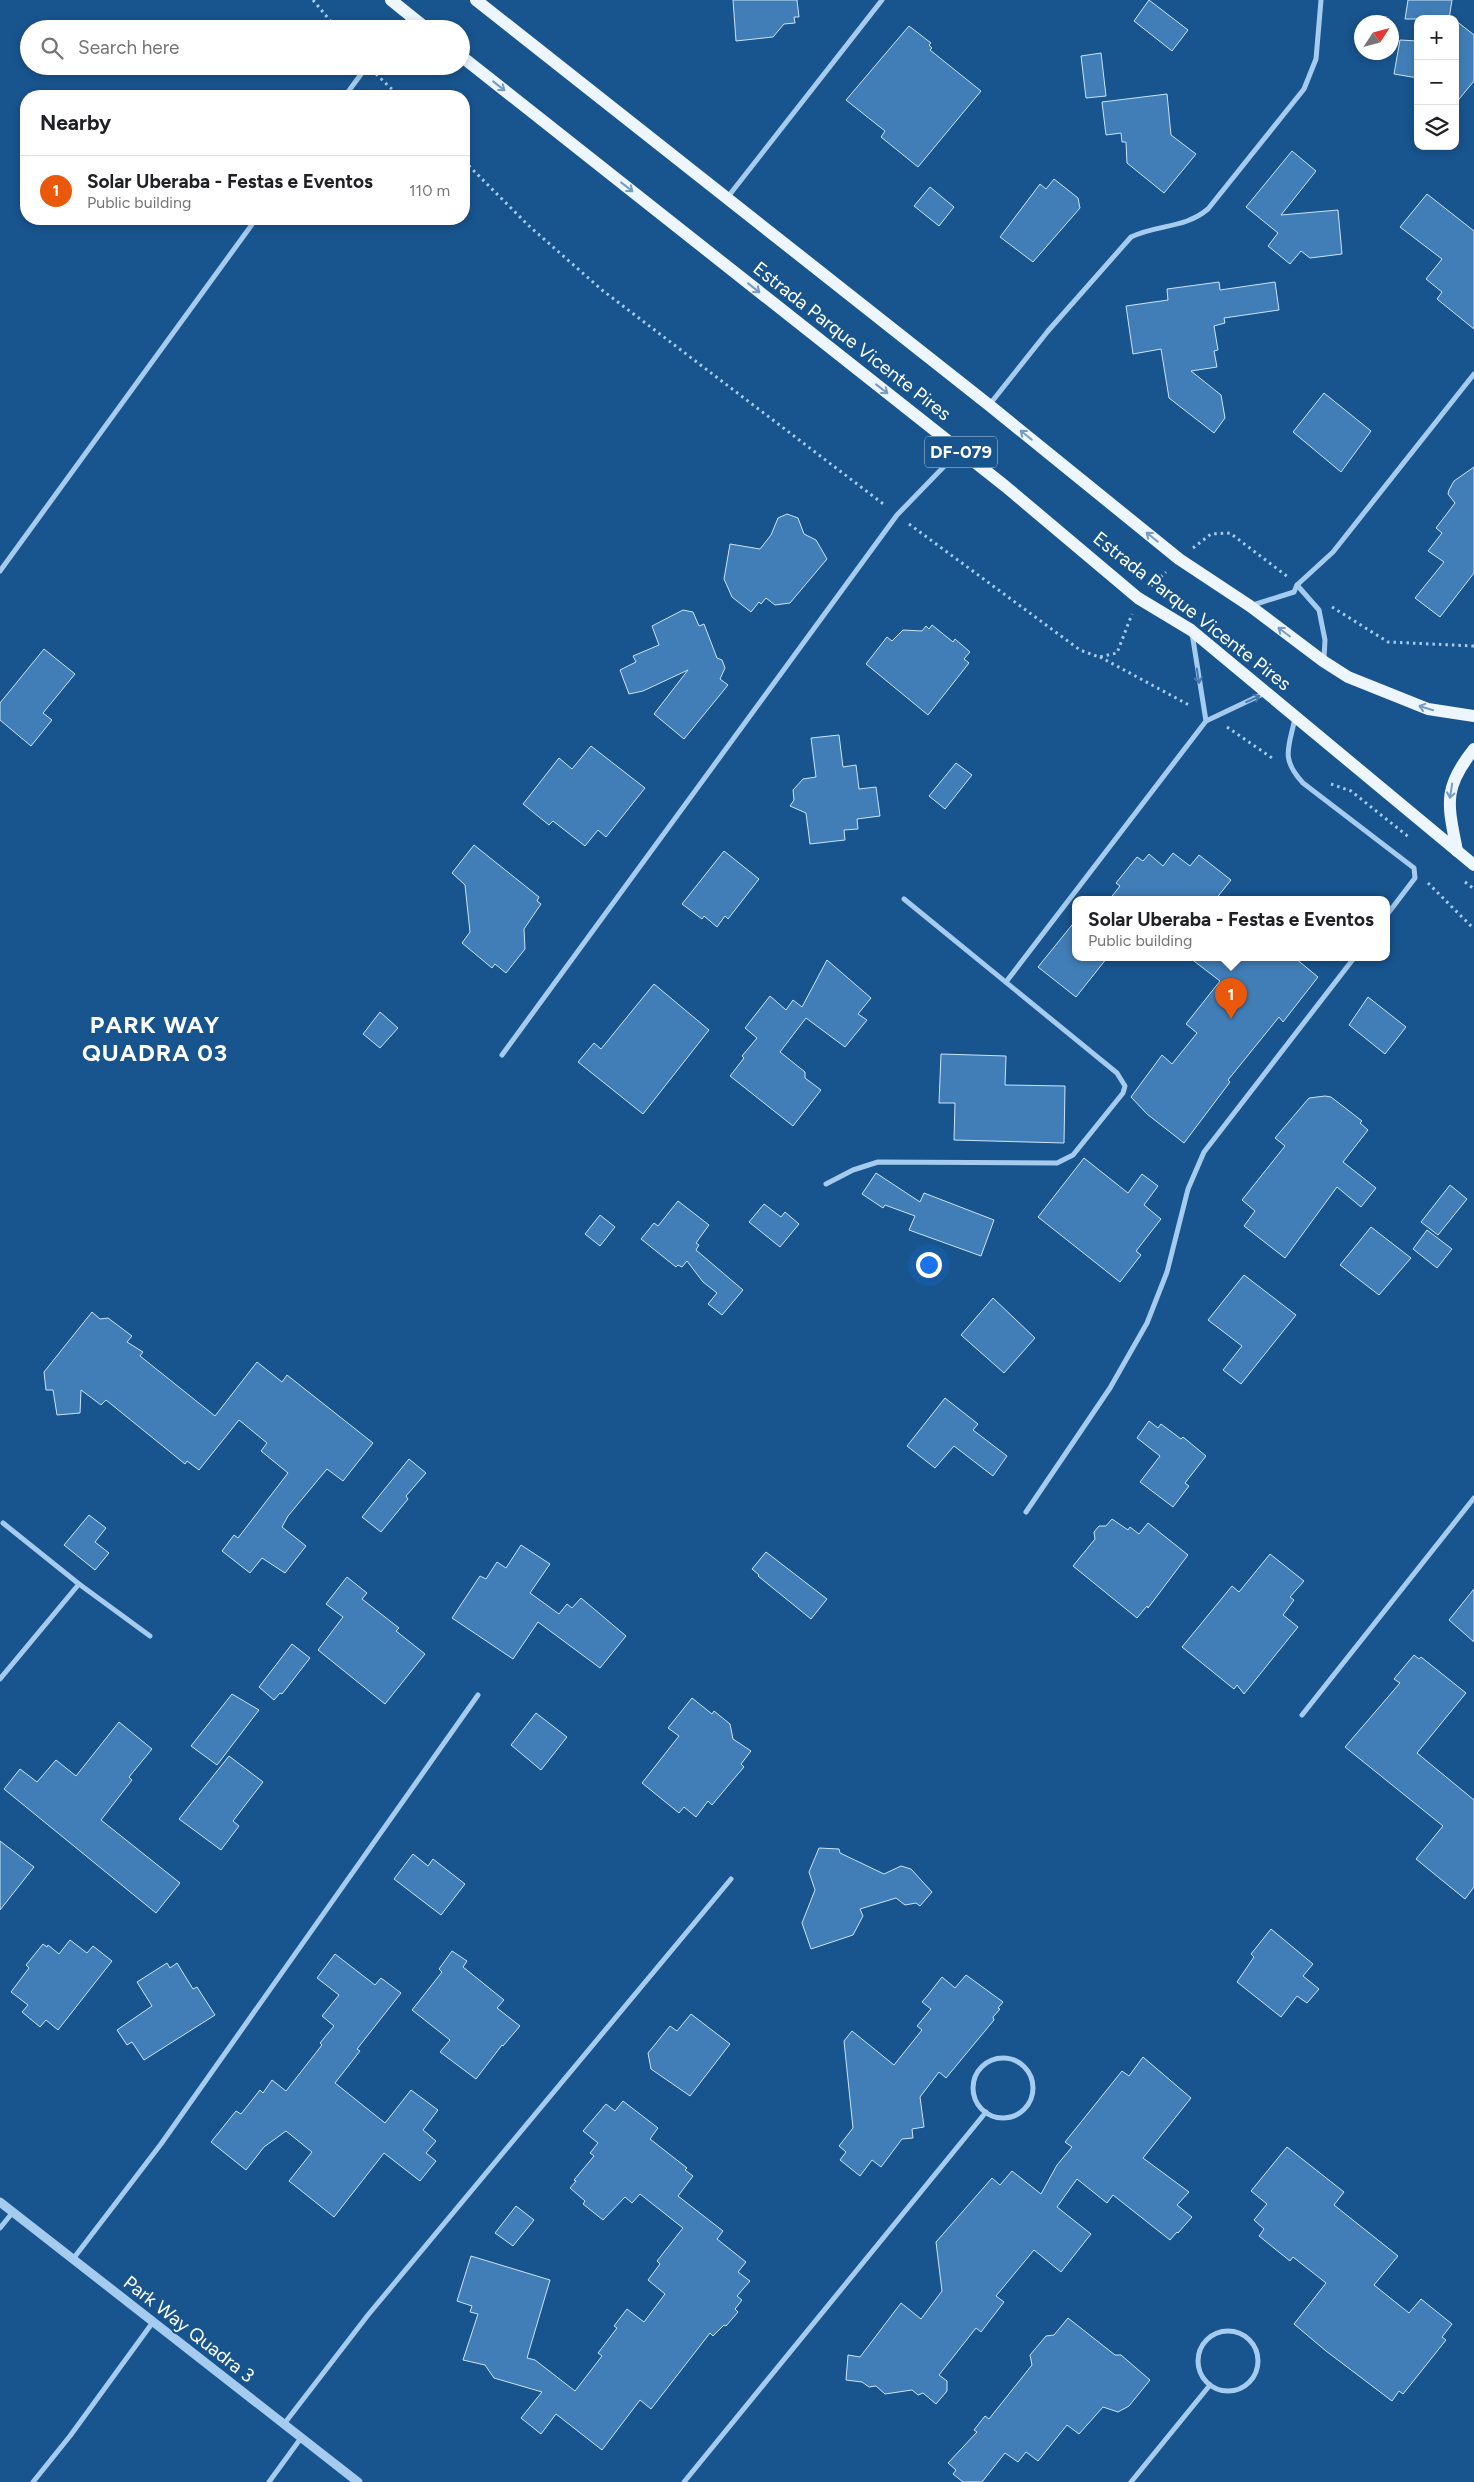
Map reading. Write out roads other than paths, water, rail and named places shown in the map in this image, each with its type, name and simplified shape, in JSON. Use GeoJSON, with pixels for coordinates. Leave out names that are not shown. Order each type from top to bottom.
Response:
{"type":"FeatureCollection","features":[{"type":"Feature","properties":{"kind":"main road"},"geometry":{"type":"LineString","coordinates":[[391,0],[416,20]]}},
{"type":"Feature","properties":{"kind":"main road","name":"Estrada Parque Vicente Pires"},"geometry":{"type":"LineString","coordinates":[[476,0],[989,405],[1179,559],[1250,606],[1323,662],[1348,677],[1428,709],[1474,716]]}},
{"type":"Feature","properties":{"kind":"main road","name":"Estrada Parque Vicente Pires"},"geometry":{"type":"LineString","coordinates":[[470,63],[959,450],[1138,598],[1191,630],[1474,865]]}},
{"type":"Feature","properties":{"kind":"main road"},"geometry":{"type":"LineString","coordinates":[[1457,851],[1449,803],[1451,784],[1460,766],[1474,749]]}},
{"type":"Feature","properties":{"kind":"street"},"geometry":{"type":"LineString","coordinates":[[726,198],[882,0]]}},
{"type":"Feature","properties":{"kind":"street"},"geometry":{"type":"LineString","coordinates":[[989,405],[1048,332],[1132,237],[1144,231],[1187,223],[1208,209],[1304,89],[1316,59],[1321,0]]}},
{"type":"Feature","properties":{"kind":"street"},"geometry":{"type":"LineString","coordinates":[[408,20],[411,16]]}},
{"type":"Feature","properties":{"kind":"street"},"geometry":{"type":"LineString","coordinates":[[349,90],[360,75]]}},
{"type":"Feature","properties":{"kind":"street"},"geometry":{"type":"LineString","coordinates":[[0,571],[252,225]]}},
{"type":"Feature","properties":{"kind":"street"},"geometry":{"type":"LineString","coordinates":[[1250,606],[1294,592],[1297,584],[1333,552],[1474,374]]}},
{"type":"Feature","properties":{"kind":"street"},"geometry":{"type":"LineString","coordinates":[[502,1055],[897,515],[959,450]]}},
{"type":"Feature","properties":{"kind":"street"},"geometry":{"type":"LineString","coordinates":[[1297,584],[1319,610],[1325,640],[1323,662]]}},
{"type":"Feature","properties":{"kind":"street"},"geometry":{"type":"LineString","coordinates":[[1191,630],[1206,721]]}},
{"type":"Feature","properties":{"kind":"street"},"geometry":{"type":"LineString","coordinates":[[1006,982],[1206,721],[1268,692]]}},
{"type":"Feature","properties":{"kind":"street"},"geometry":{"type":"LineString","coordinates":[[1296,716],[1288,755],[1288,762],[1293,772],[1303,783],[1414,868],[1415,878],[1390,911]]}},
{"type":"Feature","properties":{"kind":"street"},"geometry":{"type":"LineString","coordinates":[[826,1184],[853,1170],[878,1162],[1057,1163],[1073,1155],[1123,1093],[1125,1086],[1117,1073],[904,900]]}},
{"type":"Feature","properties":{"kind":"street"},"geometry":{"type":"LineString","coordinates":[[1026,1512],[1110,1388],[1147,1323],[1166,1272],[1188,1189],[1204,1152],[1352,961]]}},
{"type":"Feature","properties":{"kind":"street"},"geometry":{"type":"LineString","coordinates":[[1302,1715],[1474,1498]]}},
{"type":"Feature","properties":{"kind":"street"},"geometry":{"type":"LineString","coordinates":[[3,1523],[79,1584],[150,1636]]}},
{"type":"Feature","properties":{"kind":"street"},"geometry":{"type":"LineString","coordinates":[[0,1680],[79,1584]]}},
{"type":"Feature","properties":{"kind":"street"},"geometry":{"type":"LineString","coordinates":[[73,2259],[161,2144],[478,1695]]}},
{"type":"Feature","properties":{"kind":"street"},"geometry":{"type":"LineString","coordinates":[[284,2424],[368,2315],[731,1879]]}},
{"type":"Feature","properties":{"kind":"street"},"geometry":{"type":"LineString","coordinates":[[994,2060],[1013,2060],[1022,2064],[1032,2080],[1033,2091],[1031,2101],[1025,2109],[1017,2115],[1008,2118],[998,2118],[986,2112],[975,2099],[973,2089],[978,2071],[994,2060]]}},
{"type":"Feature","properties":{"kind":"street"},"geometry":{"type":"LineString","coordinates":[[684,2482],[986,2112]]}},
{"type":"Feature","properties":{"kind":"street","name":"Park Way Quadra 3"},"geometry":{"type":"LineString","coordinates":[[0,2202],[358,2482]]}},
{"type":"Feature","properties":{"kind":"street"},"geometry":{"type":"LineString","coordinates":[[0,2228],[12,2212]]}},
{"type":"Feature","properties":{"kind":"street"},"geometry":{"type":"LineString","coordinates":[[33,2482],[70,2436],[153,2322]]}},
{"type":"Feature","properties":{"kind":"street"},"geometry":{"type":"LineString","coordinates":[[1228,2331],[1246,2337],[1257,2353],[1258,2364],[1250,2382],[1242,2388],[1232,2391],[1222,2390],[1210,2385],[1200,2372],[1198,2362],[1203,2344],[1210,2337],[1228,2331]]}},
{"type":"Feature","properties":{"kind":"street"},"geometry":{"type":"LineString","coordinates":[[1131,2482],[1210,2385]]}},
{"type":"Feature","properties":{"kind":"street"},"geometry":{"type":"LineString","coordinates":[[269,2482],[302,2438]]}},
{"type":"Feature","properties":{"kind":"place","name":"Solar Uberaba - Festas e Eventos"},"geometry":{"type":"Point","coordinates":[1231,1019]}},
{"type":"Feature","properties":{"kind":"district","name":"PARK WAY QUADRA 03"},"geometry":{"type":"Point","coordinates":[155,1038]}}]}
